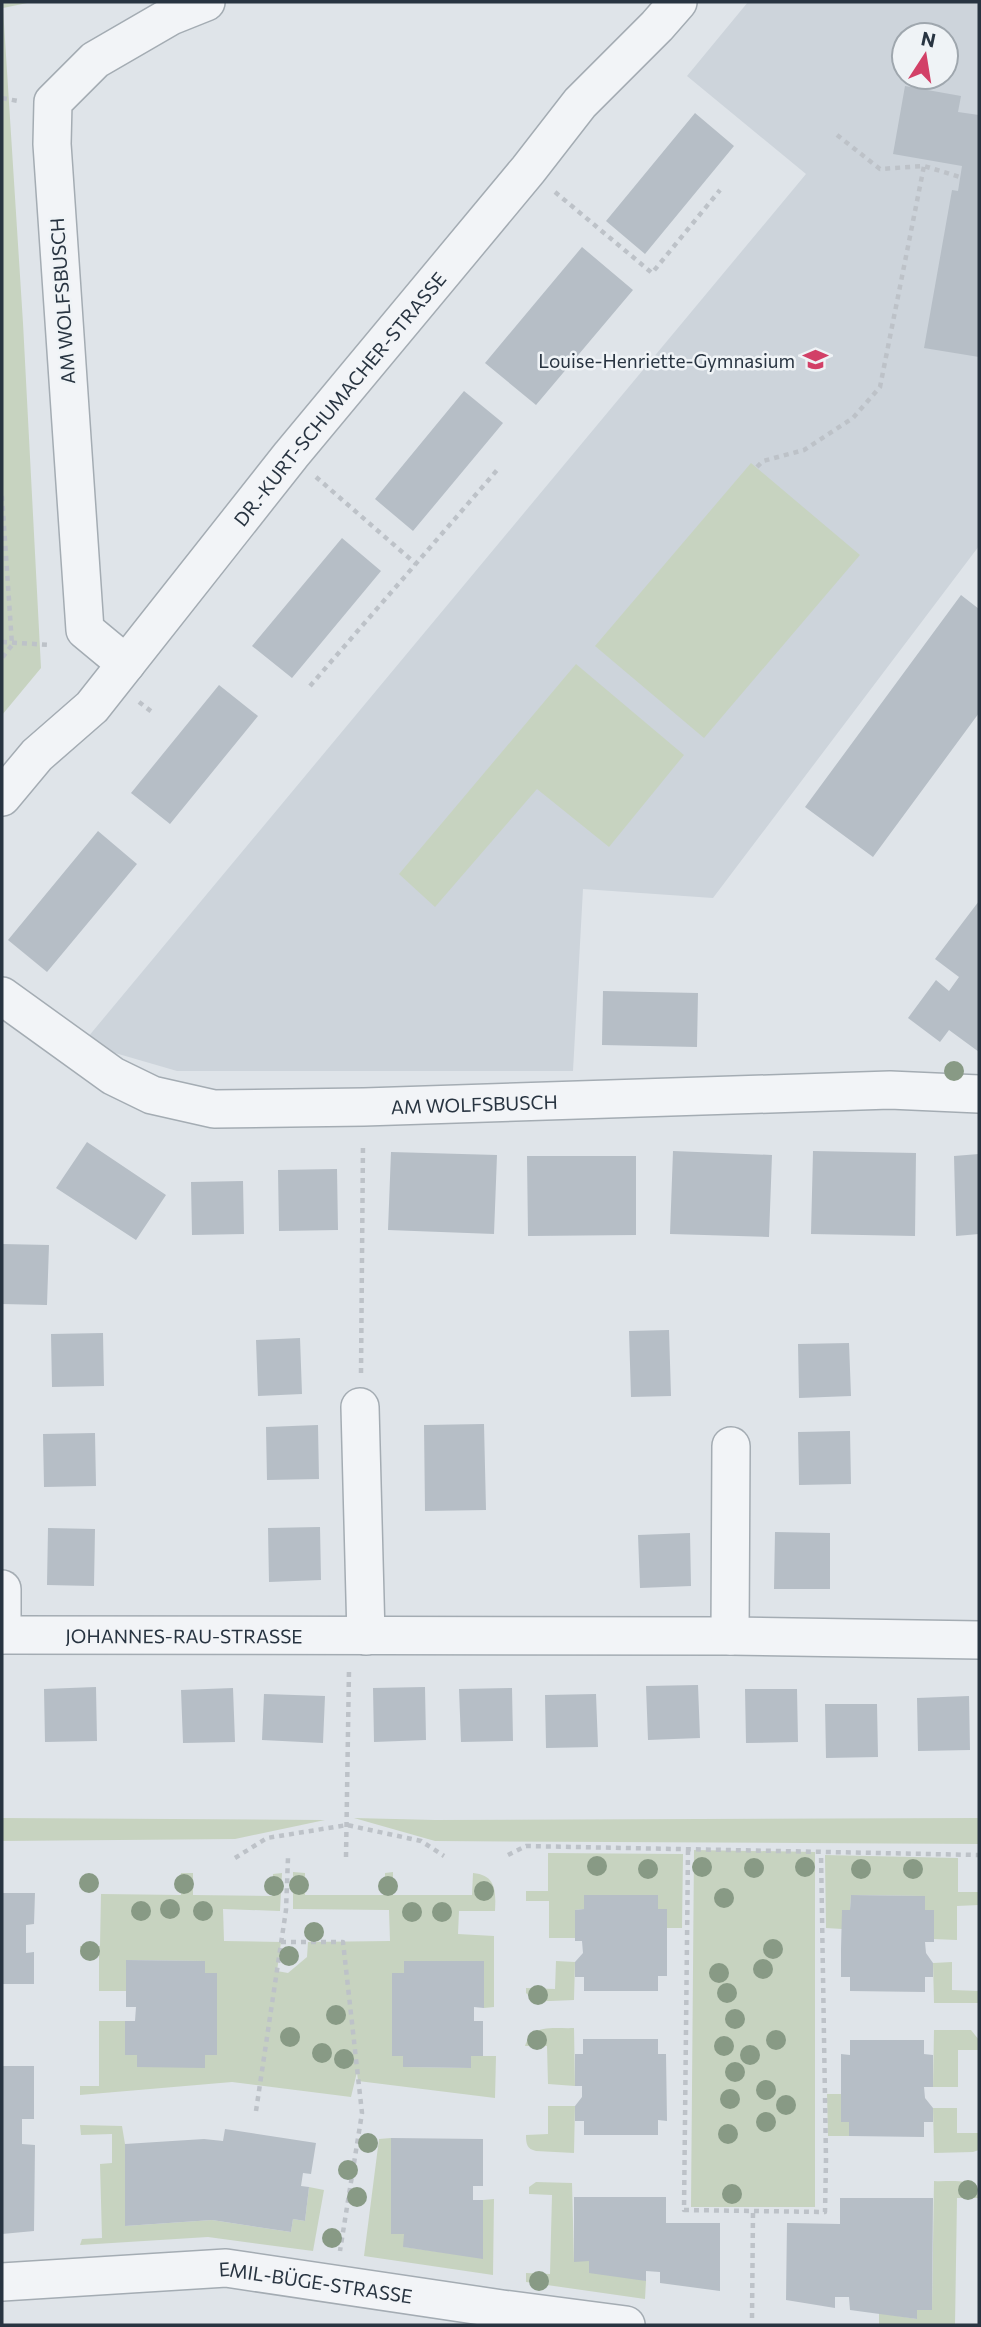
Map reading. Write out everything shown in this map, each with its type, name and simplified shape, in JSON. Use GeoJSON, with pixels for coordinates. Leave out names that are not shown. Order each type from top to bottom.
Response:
{"type":"FeatureCollection","features":[{"type":"Feature","properties":{"kind":"street","name":"AM WOLFSBUSCH"},"geometry":{"type":"LineString","coordinates":[[126,664],[85,630],[51,144],[53,102],[95,60],[171,16],[206,2]]}},
{"type":"Feature","properties":{"kind":"street","name":"DR.-KURT-SCHUMACHER-STRASSE"},"geometry":{"type":"LineString","coordinates":[[2,797],[37,755],[92,707],[291,455],[580,103],[678,2]]}},
{"type":"Feature","properties":{"kind":"street","name":"AM WOLFSBUSCH"},"geometry":{"type":"LineString","coordinates":[[2,996],[113,1076],[152,1095],[214,1108],[364,1107],[890,1090],[979,1094]]}},
{"type":"Feature","properties":{"kind":"street"},"geometry":{"type":"LineString","coordinates":[[357,1636],[360,1407]]}},
{"type":"Feature","properties":{"kind":"street"},"geometry":{"type":"LineString","coordinates":[[730,1446],[730,1636]]}},
{"type":"Feature","properties":{"kind":"street","name":"JOHANNES-RAU-STRASSE"},"geometry":{"type":"LineString","coordinates":[[2,1589],[2,1635],[730,1636],[979,1640]]}},
{"type":"Feature","properties":{"kind":"street","name":"EMIL-BÜGE-STRASSE"},"geometry":{"type":"LineString","coordinates":[[2,2282],[226,2268],[626,2325]]}},
{"type":"Feature","properties":{"kind":"path"},"geometry":{"type":"LineString","coordinates":[[837,135],[880,169],[924,166],[960,177]]}},
{"type":"Feature","properties":{"kind":"path"},"geometry":{"type":"LineString","coordinates":[[757,467],[763,461],[804,450],[853,418],[880,387],[924,166]]}},
{"type":"Feature","properties":{"kind":"path"},"geometry":{"type":"LineString","coordinates":[[572,207],[652,274],[720,190]]}},
{"type":"Feature","properties":{"kind":"path"},"geometry":{"type":"LineString","coordinates":[[291,455],[416,564]]}},
{"type":"Feature","properties":{"kind":"path"},"geometry":{"type":"LineString","coordinates":[[310,686],[498,469]]}},
{"type":"Feature","properties":{"kind":"path"},"geometry":{"type":"LineString","coordinates":[[2,496],[12,645],[2,658]]}},
{"type":"Feature","properties":{"kind":"path"},"geometry":{"type":"LineString","coordinates":[[2,642],[12,645],[51,645]]}},
{"type":"Feature","properties":{"kind":"path"},"geometry":{"type":"LineString","coordinates":[[360,1407],[364,1107]]}},
{"type":"Feature","properties":{"kind":"path"},"geometry":{"type":"LineString","coordinates":[[346,1857],[357,1636]]}},
{"type":"Feature","properties":{"kind":"path"},"geometry":{"type":"LineString","coordinates":[[235,1858],[268,1838],[347,1825],[421,1841],[444,1856]]}},
{"type":"Feature","properties":{"kind":"path"},"geometry":{"type":"LineString","coordinates":[[508,1855],[526,1846],[979,1855]]}},
{"type":"Feature","properties":{"kind":"path"},"geometry":{"type":"LineString","coordinates":[[688,1850],[684,2210],[825,2212],[821,1853]]}},
{"type":"Feature","properties":{"kind":"path"},"geometry":{"type":"LineString","coordinates":[[256,2111],[286,1909],[288,1858]]}},
{"type":"Feature","properties":{"kind":"path"},"geometry":{"type":"LineString","coordinates":[[281,1942],[343,1941],[362,2113],[338,2261]]}},
{"type":"Feature","properties":{"kind":"path"},"geometry":{"type":"LineString","coordinates":[[752,2211],[752,2318]]}},
{"type":"Feature","properties":{"kind":"shaded area","name":"Louise-Henriette-Gymnasium"},"geometry":{"type":"Polygon","coordinates":[[[748,2],[979,2],[979,546],[713,898],[583,889],[573,1071],[177,1071],[115,1053],[88,1037],[806,174],[687,76],[748,2]]]}},
{"type":"Feature","properties":{"kind":"green space"},"geometry":{"type":"Polygon","coordinates":[[[2,2],[32,2],[3,8],[41,668],[2,715],[2,2]]]}},
{"type":"Feature","properties":{"kind":"green space"},"geometry":{"type":"Polygon","coordinates":[[[751,463],[860,555],[704,738],[595,646],[751,463]]]}},
{"type":"Feature","properties":{"kind":"green space"},"geometry":{"type":"Polygon","coordinates":[[[576,664],[684,755],[609,847],[537,789],[435,907],[399,874],[576,664]]]}},
{"type":"Feature","properties":{"kind":"green space"},"geometry":{"type":"Polygon","coordinates":[[[2,1818],[325,1820],[235,1839],[2,1841],[2,1818]]]}},
{"type":"Feature","properties":{"kind":"green space"},"geometry":{"type":"Polygon","coordinates":[[[354,1818],[979,1818],[979,1844],[435,1841],[354,1818]]]}},
{"type":"Feature","properties":{"kind":"green space"},"geometry":{"type":"Polygon","coordinates":[[[694,1850],[815,1852],[815,2207],[691,2207],[694,1850]]]}},
{"type":"Feature","properties":{"kind":"green space"},"geometry":{"type":"Polygon","coordinates":[[[548,1853],[683,1854],[682,1928],[667,1928],[667,1909],[658,1909],[658,1895],[584,1895],[584,1909],[575,1910],[575,1938],[549,1938],[549,1901],[526,1901],[526,1891],[548,1891],[548,1853]]]}},
{"type":"Feature","properties":{"kind":"green space"},"geometry":{"type":"Polygon","coordinates":[[[825,1855],[958,1858],[958,1892],[979,1892],[979,1905],[957,1906],[957,1940],[933,1939],[934,1910],[925,1910],[924,1896],[851,1895],[850,1910],[842,1910],[842,1929],[826,1928],[825,1855]]]}},
{"type":"Feature","properties":{"kind":"green space"},"geometry":{"type":"Polygon","coordinates":[[[293,1872],[305,1873],[305,1895],[385,1895],[385,1873],[393,1872],[393,1895],[472,1895],[473,1873],[481,1874],[490,1881],[495,1891],[495,1911],[459,1911],[458,1934],[494,1936],[494,2007],[484,2008],[483,1961],[404,1961],[404,1973],[392,1973],[392,2056],[403,2056],[403,2067],[470,2068],[471,2056],[496,2056],[495,2098],[358,2081],[357,2072],[351,2097],[232,2082],[80,2095],[80,2086],[99,2086],[99,2021],[125,2021],[125,2054],[137,2055],[137,2067],[205,2067],[205,2055],[217,2054],[217,1973],[205,1973],[205,1961],[126,1960],[126,1991],[99,1991],[99,1954],[80,1954],[80,1946],[100,1946],[101,1894],[181,1895],[181,1873],[193,1873],[193,1895],[272,1896],[273,1874],[282,1873],[280,1911],[223,1909],[224,1941],[281,1942],[277,1971],[288,1973],[307,1957],[308,1942],[390,1941],[389,1910],[293,1909],[293,1872]]]}},
{"type":"Feature","properties":{"kind":"green space"},"geometry":{"type":"Polygon","coordinates":[[[556,1961],[575,1962],[574,2000],[548,2001],[536,1999],[526,1993],[526,1988],[555,1989],[556,1961]]]}},
{"type":"Feature","properties":{"kind":"green space"},"geometry":{"type":"Polygon","coordinates":[[[952,1962],[952,1990],[979,1991],[979,2003],[934,2003],[933,1963],[952,1962]]]}},
{"type":"Feature","properties":{"kind":"green space"},"geometry":{"type":"Polygon","coordinates":[[[574,2028],[575,2086],[548,2084],[547,2046],[525,2046],[528,2039],[538,2030],[574,2028]]]}},
{"type":"Feature","properties":{"kind":"green space"},"geometry":{"type":"Polygon","coordinates":[[[934,2030],[971,2030],[979,2040],[979,2050],[958,2050],[958,2087],[933,2087],[934,2030]]]}},
{"type":"Feature","properties":{"kind":"green space"},"geometry":{"type":"Polygon","coordinates":[[[827,2094],[841,2094],[841,2121],[849,2122],[849,2136],[828,2136],[827,2094]]]}},
{"type":"Feature","properties":{"kind":"green space"},"geometry":{"type":"Polygon","coordinates":[[[548,2106],[575,2106],[574,2153],[536,2151],[528,2146],[526,2135],[548,2134],[548,2106]]]}},
{"type":"Feature","properties":{"kind":"green space"},"geometry":{"type":"Polygon","coordinates":[[[933,2108],[957,2108],[957,2133],[979,2133],[979,2150],[934,2153],[933,2108]]]}},
{"type":"Feature","properties":{"kind":"green space"},"geometry":{"type":"Polygon","coordinates":[[[80,2125],[122,2126],[125,2144],[125,2226],[212,2220],[291,2232],[293,2219],[305,2221],[309,2187],[324,2190],[313,2251],[208,2237],[80,2245],[82,2239],[102,2238],[100,2164],[112,2163],[112,2134],[81,2135],[80,2125]]]}},
{"type":"Feature","properties":{"kind":"green space"},"geometry":{"type":"Polygon","coordinates":[[[391,2138],[391,2233],[404,2234],[404,2247],[483,2258],[483,2200],[494,2199],[493,2275],[364,2256],[379,2139],[391,2138]]]}},
{"type":"Feature","properties":{"kind":"green space"},"geometry":{"type":"Polygon","coordinates":[[[934,2181],[964,2182],[979,2189],[979,2198],[957,2198],[955,2325],[879,2325],[879,2313],[917,2319],[917,2310],[932,2309],[934,2181]]]}},
{"type":"Feature","properties":{"kind":"green space"},"geometry":{"type":"Polygon","coordinates":[[[536,2182],[572,2183],[574,2261],[589,2261],[646,2281],[645,2299],[526,2282],[526,2273],[550,2274],[552,2195],[529,2194],[529,2187],[536,2182]]]}},
{"type":"Feature","properties":{"kind":"building"},"geometry":{"type":"Polygon","coordinates":[[[904,91],[933,91],[961,96],[958,112],[979,115],[979,357],[924,348],[952,190],[958,191],[962,166],[893,154],[904,91]]]}},
{"type":"Feature","properties":{"kind":"building"},"geometry":{"type":"Polygon","coordinates":[[[695,113],[734,146],[645,254],[606,221],[695,113]]]}},
{"type":"Feature","properties":{"kind":"building"},"geometry":{"type":"Polygon","coordinates":[[[582,247],[633,290],[536,405],[485,363],[582,247]]]}},
{"type":"Feature","properties":{"kind":"building"},"geometry":{"type":"Polygon","coordinates":[[[464,391],[503,423],[413,531],[375,499],[464,391]]]}},
{"type":"Feature","properties":{"kind":"building"},"geometry":{"type":"Polygon","coordinates":[[[342,538],[381,571],[292,678],[252,646],[342,538]]]}},
{"type":"Feature","properties":{"kind":"building"},"geometry":{"type":"Polygon","coordinates":[[[961,595],[979,609],[979,713],[873,857],[805,807],[961,595]]]}},
{"type":"Feature","properties":{"kind":"building"},"geometry":{"type":"Polygon","coordinates":[[[219,685],[258,716],[170,824],[131,793],[219,685]]]}},
{"type":"Feature","properties":{"kind":"building"},"geometry":{"type":"Polygon","coordinates":[[[98,831],[137,864],[47,972],[8,940],[98,831]]]}},
{"type":"Feature","properties":{"kind":"building"},"geometry":{"type":"Polygon","coordinates":[[[979,901],[979,1052],[949,1030],[940,1042],[908,1018],[936,980],[949,991],[959,977],[935,959],[979,901]]]}},
{"type":"Feature","properties":{"kind":"building"},"geometry":{"type":"Polygon","coordinates":[[[603,991],[698,993],[697,1047],[602,1045],[603,991]]]}},
{"type":"Feature","properties":{"kind":"building"},"geometry":{"type":"Polygon","coordinates":[[[87,1142],[166,1195],[136,1240],[56,1188],[87,1142]]]}},
{"type":"Feature","properties":{"kind":"building"},"geometry":{"type":"Polygon","coordinates":[[[673,1151],[772,1155],[769,1237],[670,1234],[673,1151]]]}},
{"type":"Feature","properties":{"kind":"building"},"geometry":{"type":"Polygon","coordinates":[[[813,1151],[916,1153],[915,1236],[811,1234],[813,1151]]]}},
{"type":"Feature","properties":{"kind":"building"},"geometry":{"type":"Polygon","coordinates":[[[391,1152],[497,1155],[494,1234],[388,1230],[391,1152]]]}},
{"type":"Feature","properties":{"kind":"building"},"geometry":{"type":"Polygon","coordinates":[[[979,1154],[979,1234],[956,1236],[954,1156],[979,1154]]]}},
{"type":"Feature","properties":{"kind":"building"},"geometry":{"type":"Polygon","coordinates":[[[527,1156],[636,1156],[636,1235],[528,1236],[527,1156]]]}},
{"type":"Feature","properties":{"kind":"building"},"geometry":{"type":"Polygon","coordinates":[[[337,1169],[338,1230],[279,1231],[278,1170],[337,1169]]]}},
{"type":"Feature","properties":{"kind":"building"},"geometry":{"type":"Polygon","coordinates":[[[243,1181],[244,1234],[192,1235],[191,1182],[243,1181]]]}},
{"type":"Feature","properties":{"kind":"building"},"geometry":{"type":"Polygon","coordinates":[[[2,1244],[49,1245],[47,1305],[2,1304],[2,1244]]]}},
{"type":"Feature","properties":{"kind":"building"},"geometry":{"type":"Polygon","coordinates":[[[669,1330],[671,1396],[631,1397],[629,1331],[669,1330]]]}},
{"type":"Feature","properties":{"kind":"building"},"geometry":{"type":"Polygon","coordinates":[[[103,1333],[104,1386],[52,1387],[51,1334],[103,1333]]]}},
{"type":"Feature","properties":{"kind":"building"},"geometry":{"type":"Polygon","coordinates":[[[300,1338],[302,1394],[258,1396],[256,1340],[300,1338]]]}},
{"type":"Feature","properties":{"kind":"building"},"geometry":{"type":"Polygon","coordinates":[[[849,1343],[851,1396],[799,1398],[798,1344],[849,1343]]]}},
{"type":"Feature","properties":{"kind":"building"},"geometry":{"type":"Polygon","coordinates":[[[484,1424],[486,1510],[425,1511],[424,1425],[484,1424]]]}},
{"type":"Feature","properties":{"kind":"building"},"geometry":{"type":"Polygon","coordinates":[[[318,1425],[319,1479],[267,1480],[266,1427],[318,1425]]]}},
{"type":"Feature","properties":{"kind":"building"},"geometry":{"type":"Polygon","coordinates":[[[850,1431],[851,1484],[799,1485],[798,1432],[850,1431]]]}},
{"type":"Feature","properties":{"kind":"building"},"geometry":{"type":"Polygon","coordinates":[[[95,1433],[96,1486],[44,1487],[43,1434],[95,1433]]]}},
{"type":"Feature","properties":{"kind":"building"},"geometry":{"type":"Polygon","coordinates":[[[320,1527],[321,1580],[269,1582],[268,1528],[320,1527]]]}},
{"type":"Feature","properties":{"kind":"building"},"geometry":{"type":"Polygon","coordinates":[[[48,1528],[95,1529],[94,1586],[47,1585],[48,1528]]]}},
{"type":"Feature","properties":{"kind":"building"},"geometry":{"type":"Polygon","coordinates":[[[775,1532],[830,1533],[830,1589],[774,1589],[775,1532]]]}},
{"type":"Feature","properties":{"kind":"building"},"geometry":{"type":"Polygon","coordinates":[[[690,1533],[691,1586],[640,1588],[638,1535],[690,1533]]]}},
{"type":"Feature","properties":{"kind":"building"},"geometry":{"type":"Polygon","coordinates":[[[698,1685],[700,1738],[648,1740],[646,1686],[698,1685]]]}},
{"type":"Feature","properties":{"kind":"building"},"geometry":{"type":"Polygon","coordinates":[[[96,1687],[97,1741],[45,1742],[44,1689],[96,1687]]]}},
{"type":"Feature","properties":{"kind":"building"},"geometry":{"type":"Polygon","coordinates":[[[425,1687],[426,1740],[374,1742],[373,1688],[425,1687]]]}},
{"type":"Feature","properties":{"kind":"building"},"geometry":{"type":"Polygon","coordinates":[[[233,1688],[235,1742],[183,1743],[181,1690],[233,1688]]]}},
{"type":"Feature","properties":{"kind":"building"},"geometry":{"type":"Polygon","coordinates":[[[512,1688],[513,1741],[461,1742],[459,1689],[512,1688]]]}},
{"type":"Feature","properties":{"kind":"building"},"geometry":{"type":"Polygon","coordinates":[[[745,1689],[797,1689],[798,1742],[746,1743],[745,1689]]]}},
{"type":"Feature","properties":{"kind":"building"},"geometry":{"type":"Polygon","coordinates":[[[264,1694],[325,1696],[323,1743],[262,1740],[264,1694]]]}},
{"type":"Feature","properties":{"kind":"building"},"geometry":{"type":"Polygon","coordinates":[[[596,1694],[598,1747],[546,1748],[545,1695],[596,1694]]]}},
{"type":"Feature","properties":{"kind":"building"},"geometry":{"type":"Polygon","coordinates":[[[969,1696],[970,1750],[918,1751],[917,1698],[969,1696]]]}},
{"type":"Feature","properties":{"kind":"building"},"geometry":{"type":"Polygon","coordinates":[[[825,1704],[877,1704],[878,1757],[826,1758],[825,1704]]]}},
{"type":"Feature","properties":{"kind":"building"},"geometry":{"type":"Polygon","coordinates":[[[2,1893],[35,1893],[34,1924],[26,1925],[26,1953],[34,1952],[34,1984],[2,1984],[2,1893]]]}},
{"type":"Feature","properties":{"kind":"building"},"geometry":{"type":"Polygon","coordinates":[[[584,1895],[658,1895],[658,1909],[667,1909],[667,1976],[658,1976],[658,1991],[584,1991],[584,1977],[575,1977],[575,1962],[583,1953],[582,1941],[575,1941],[575,1910],[584,1909],[584,1895]]]}},
{"type":"Feature","properties":{"kind":"building"},"geometry":{"type":"Polygon","coordinates":[[[851,1895],[925,1896],[925,1910],[934,1910],[934,1942],[925,1942],[926,1953],[933,1963],[933,1977],[925,1977],[925,1992],[850,1991],[850,1977],[841,1977],[841,1949],[842,1910],[850,1910],[851,1895]]]}},
{"type":"Feature","properties":{"kind":"building"},"geometry":{"type":"Polygon","coordinates":[[[126,1960],[205,1961],[205,1973],[217,1973],[217,2055],[205,2055],[205,2068],[137,2067],[137,2055],[125,2055],[125,2021],[135,2021],[136,2007],[126,2007],[126,1960]]]}},
{"type":"Feature","properties":{"kind":"building"},"geometry":{"type":"Polygon","coordinates":[[[404,1961],[484,1961],[484,2008],[474,2007],[474,2021],[483,2021],[483,2056],[471,2056],[471,2068],[403,2067],[403,2056],[392,2056],[392,1973],[404,1973],[404,1961]]]}},
{"type":"Feature","properties":{"kind":"building"},"geometry":{"type":"Polygon","coordinates":[[[583,2039],[658,2039],[658,2054],[666,2054],[667,2121],[658,2120],[658,2135],[584,2135],[584,2121],[575,2121],[575,2106],[582,2097],[582,2086],[575,2086],[575,2054],[583,2054],[583,2039]]]}},
{"type":"Feature","properties":{"kind":"building"},"geometry":{"type":"Polygon","coordinates":[[[850,2040],[924,2040],[924,2054],[933,2055],[933,2087],[924,2087],[925,2098],[933,2108],[933,2122],[924,2122],[924,2137],[849,2136],[849,2122],[841,2122],[841,2054],[850,2055],[850,2040]]]}},
{"type":"Feature","properties":{"kind":"building"},"geometry":{"type":"Polygon","coordinates":[[[2,2066],[34,2066],[34,2119],[22,2119],[22,2144],[35,2145],[34,2231],[2,2234],[2,2066]]]}},
{"type":"Feature","properties":{"kind":"building"},"geometry":{"type":"Polygon","coordinates":[[[225,2129],[316,2143],[311,2174],[303,2173],[301,2186],[309,2187],[305,2221],[293,2219],[291,2232],[212,2220],[125,2226],[125,2144],[204,2139],[223,2141],[225,2129]]]}},
{"type":"Feature","properties":{"kind":"building"},"geometry":{"type":"Polygon","coordinates":[[[391,2138],[483,2139],[483,2186],[473,2186],[473,2200],[483,2200],[483,2259],[403,2247],[404,2234],[391,2234],[391,2138]]]}},
{"type":"Feature","properties":{"kind":"building"},"geometry":{"type":"Polygon","coordinates":[[[574,2197],[666,2197],[666,2223],[720,2223],[720,2291],[660,2283],[660,2272],[646,2271],[646,2281],[589,2273],[589,2261],[574,2262],[574,2197]]]}},
{"type":"Feature","properties":{"kind":"building"},"geometry":{"type":"Polygon","coordinates":[[[840,2198],[933,2198],[932,2310],[917,2310],[917,2319],[850,2310],[849,2297],[835,2297],[835,2308],[786,2300],[787,2223],[840,2224],[840,2198]]]}},
{"type":"Feature","properties":{"kind":"place","name":"Louise-Henriette-Gymnasium"},"geometry":{"type":"Point","coordinates":[815,360]}}]}
